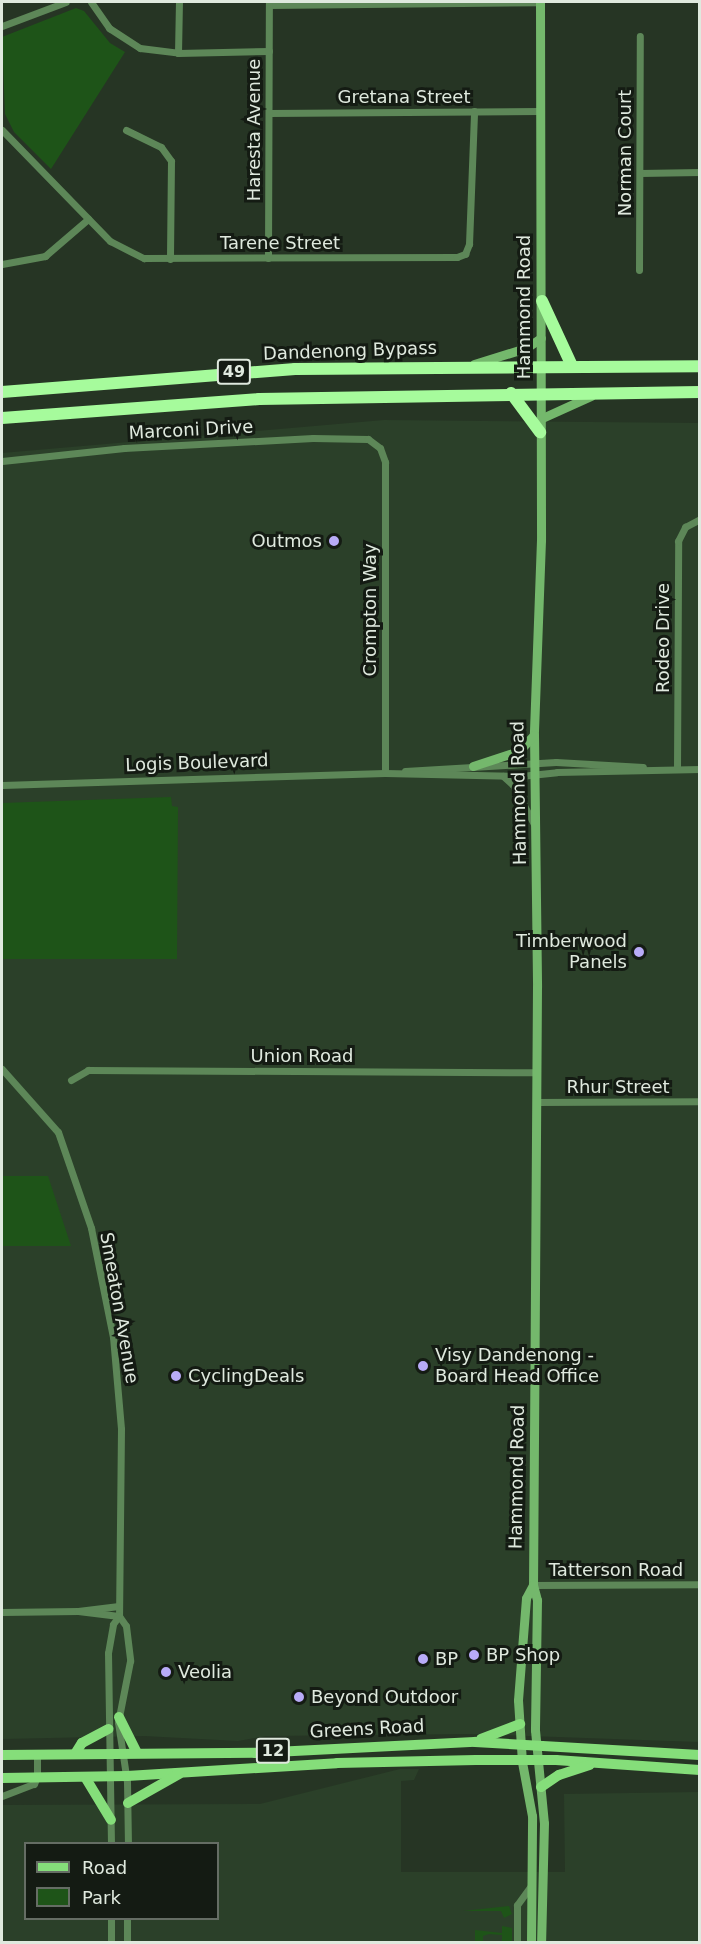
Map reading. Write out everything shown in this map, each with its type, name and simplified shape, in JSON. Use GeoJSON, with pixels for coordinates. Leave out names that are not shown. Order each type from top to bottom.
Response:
{"type":"FeatureCollection","features":[{"type":"Feature","properties":{"kind":"highway"},"geometry":{"type":"LineString","coordinates":[[542,301],[572,366]]}},
{"type":"Feature","properties":{"kind":"highway","name":"Dandenong Bypass"},"geometry":{"type":"LineString","coordinates":[[2,392],[262,371],[467,366],[699,366]]}},
{"type":"Feature","properties":{"kind":"highway","name":"49"},"geometry":{"type":"LineString","coordinates":[[2,418],[259,399],[540,392],[699,392]]}},
{"type":"Feature","properties":{"kind":"highway"},"geometry":{"type":"LineString","coordinates":[[511,393],[540,426]]}},
{"type":"Feature","properties":{"kind":"main road","name":"Hammond Road"},"geometry":{"type":"LineString","coordinates":[[540,2],[541,540],[534,735],[536,1102],[533,1585],[537,1600],[537,1761],[541,1787],[541,1942]]}},
{"type":"Feature","properties":{"kind":"main road"},"geometry":{"type":"LineString","coordinates":[[467,366],[515,353],[541,338]]}},
{"type":"Feature","properties":{"kind":"main road"},"geometry":{"type":"LineString","coordinates":[[540,426],[599,392]]}},
{"type":"Feature","properties":{"kind":"main road"},"geometry":{"type":"LineString","coordinates":[[473,766],[519,751],[534,735]]}},
{"type":"Feature","properties":{"kind":"main road","name":"Hammond Road"},"geometry":{"type":"LineString","coordinates":[[531,1942],[532,1816],[520,1744],[520,1651],[526,1598],[533,1585]]}},
{"type":"Feature","properties":{"kind":"main road"},"geometry":{"type":"LineString","coordinates":[[119,1717],[137,1754]]}},
{"type":"Feature","properties":{"kind":"main road"},"geometry":{"type":"LineString","coordinates":[[475,1742],[520,1724]]}},
{"type":"Feature","properties":{"kind":"main road"},"geometry":{"type":"LineString","coordinates":[[75,1754],[81,1743],[108,1729]]}},
{"type":"Feature","properties":{"kind":"main road","name":"Greens Road"},"geometry":{"type":"LineString","coordinates":[[2,1755],[255,1753],[475,1742],[699,1755]]}},
{"type":"Feature","properties":{"kind":"main road","name":"Greens Road"},"geometry":{"type":"LineString","coordinates":[[2,1778],[179,1774],[360,1762],[537,1761],[699,1770]]}},
{"type":"Feature","properties":{"kind":"main road"},"geometry":{"type":"LineString","coordinates":[[541,1787],[559,1775],[592,1764]]}},
{"type":"Feature","properties":{"kind":"main road"},"geometry":{"type":"LineString","coordinates":[[128,1803],[179,1774]]}},
{"type":"Feature","properties":{"kind":"main road"},"geometry":{"type":"LineString","coordinates":[[85,1777],[111,1820]]}},
{"type":"Feature","properties":{"kind":"street"},"geometry":{"type":"LineString","coordinates":[[2,26],[66,2]]}},
{"type":"Feature","properties":{"kind":"street"},"geometry":{"type":"LineString","coordinates":[[91,2],[108,28],[129,43],[153,51],[178,53],[269,51]]}},
{"type":"Feature","properties":{"kind":"street"},"geometry":{"type":"LineString","coordinates":[[178,53],[179,2]]}},
{"type":"Feature","properties":{"kind":"street"},"geometry":{"type":"LineString","coordinates":[[269,3],[540,2]]}},
{"type":"Feature","properties":{"kind":"street","name":"Haresta Avenue"},"geometry":{"type":"LineString","coordinates":[[268,258],[269,3]]}},
{"type":"Feature","properties":{"kind":"street","name":"Norman Court"},"geometry":{"type":"LineString","coordinates":[[639,270],[640,36]]}},
{"type":"Feature","properties":{"kind":"street","name":"Tarene Street"},"geometry":{"type":"LineString","coordinates":[[2,130],[88,219],[132,254],[170,260],[465,254],[470,238],[474,111]]}},
{"type":"Feature","properties":{"kind":"street","name":"Gretana Street"},"geometry":{"type":"LineString","coordinates":[[269,113],[540,111]]}},
{"type":"Feature","properties":{"kind":"street"},"geometry":{"type":"LineString","coordinates":[[126,130],[161,147],[171,161],[170,260]]}},
{"type":"Feature","properties":{"kind":"street"},"geometry":{"type":"LineString","coordinates":[[640,173],[699,172]]}},
{"type":"Feature","properties":{"kind":"street"},"geometry":{"type":"LineString","coordinates":[[2,264],[45,256],[88,219]]}},
{"type":"Feature","properties":{"kind":"street","name":"Marconi Drive"},"geometry":{"type":"LineString","coordinates":[[2,461],[124,448],[313,438],[368,439],[380,447]]}},
{"type":"Feature","properties":{"kind":"street","name":"Crompton Way"},"geometry":{"type":"LineString","coordinates":[[380,447],[385,462],[385,773]]}},
{"type":"Feature","properties":{"kind":"street","name":"Rodeo Drive"},"geometry":{"type":"LineString","coordinates":[[677,769],[678,541],[685,526],[699,519]]}},
{"type":"Feature","properties":{"kind":"street"},"geometry":{"type":"LineString","coordinates":[[535,764],[598,762],[660,769]]}},
{"type":"Feature","properties":{"kind":"street","name":"Logis Boulevard"},"geometry":{"type":"LineString","coordinates":[[394,773],[473,766],[535,764]]}},
{"type":"Feature","properties":{"kind":"street"},"geometry":{"type":"LineString","coordinates":[[536,775],[699,769]]}},
{"type":"Feature","properties":{"kind":"street","name":"Logis Boulevard"},"geometry":{"type":"LineString","coordinates":[[2,785],[385,773],[536,775]]}},
{"type":"Feature","properties":{"kind":"street"},"geometry":{"type":"LineString","coordinates":[[503,776],[513,785],[536,827]]}},
{"type":"Feature","properties":{"kind":"street","name":"Smeaton Avenue"},"geometry":{"type":"LineString","coordinates":[[2,1069],[58,1132],[91,1228],[102,1277],[121,1429],[120,1606],[119,1616],[112,1624],[108,1653],[111,1842]]}},
{"type":"Feature","properties":{"kind":"street","name":"Union Road"},"geometry":{"type":"LineString","coordinates":[[71,1080],[88,1070],[536,1072]]}},
{"type":"Feature","properties":{"kind":"street","name":"Rhur Street"},"geometry":{"type":"LineString","coordinates":[[536,1102],[699,1101]]}},
{"type":"Feature","properties":{"kind":"street","name":"Tatterson Road"},"geometry":{"type":"LineString","coordinates":[[533,1585],[699,1584]]}},
{"type":"Feature","properties":{"kind":"street"},"geometry":{"type":"LineString","coordinates":[[2,1612],[78,1611],[120,1606]]}},
{"type":"Feature","properties":{"kind":"street"},"geometry":{"type":"LineString","coordinates":[[78,1611],[100,1617],[119,1616]]}},
{"type":"Feature","properties":{"kind":"street","name":"Smeaton Avenue"},"geometry":{"type":"LineString","coordinates":[[119,1616],[126,1626],[130,1661],[119,1717],[121,1754],[127,1776],[128,1842]]}},
{"type":"Feature","properties":{"kind":"street"},"geometry":{"type":"LineString","coordinates":[[2,1796],[23,1790],[37,1777],[37,1755]]}},
{"type":"Feature","properties":{"kind":"street"},"geometry":{"type":"LineString","coordinates":[[517,1942],[517,1905],[531,1886]]}},
{"type":"Feature","properties":{"kind":"street"},"geometry":{"type":"LineString","coordinates":[[111,1920],[111,1942]]}},
{"type":"Feature","properties":{"kind":"street"},"geometry":{"type":"LineString","coordinates":[[127,1920],[127,1942]]}},
{"type":"Feature","properties":{"kind":"shaded area"},"geometry":{"type":"Polygon","coordinates":[[[384,420],[699,423],[699,1742],[470,1734],[266,1736],[238,1741],[144,1736],[2,1739],[2,453],[384,420]]]}},
{"type":"Feature","properties":{"kind":"shaded area"},"geometry":{"type":"Polygon","coordinates":[[[400,1769],[419,1769],[414,1780],[401,1781],[401,1872],[565,1872],[564,1794],[699,1792],[699,1942],[2,1942],[2,1805],[260,1804],[400,1769]]]}},
{"type":"Feature","properties":{"kind":"green space"},"geometry":{"type":"Polygon","coordinates":[[[76,8],[84,11],[110,43],[125,52],[51,169],[14,132],[5,114],[2,37],[76,8]]]}},
{"type":"Feature","properties":{"kind":"green space"},"geometry":{"type":"Polygon","coordinates":[[[171,797],[172,806],[178,807],[177,959],[2,959],[2,803],[171,797]]]}},
{"type":"Feature","properties":{"kind":"green space"},"geometry":{"type":"Polygon","coordinates":[[[2,1176],[48,1176],[71,1246],[2,1246],[2,1176]]]}},
{"type":"Feature","properties":{"kind":"green space"},"geometry":{"type":"Polygon","coordinates":[[[509,1906],[512,1914],[504,1918],[501,1911],[463,1911],[509,1906]]]}},
{"type":"Feature","properties":{"kind":"green space"},"geometry":{"type":"Polygon","coordinates":[[[502,1926],[512,1928],[512,1942],[502,1942],[502,1935],[489,1934],[483,1936],[483,1942],[475,1942],[475,1930],[502,1933],[502,1926]]]}},
{"type":"Feature","properties":{"kind":"place","name":"Outmos"},"geometry":{"type":"Point","coordinates":[334,541]}},
{"type":"Feature","properties":{"kind":"place","name":"Timberwood Panels"},"geometry":{"type":"Point","coordinates":[639,952]}},
{"type":"Feature","properties":{"kind":"place","name":"Visy Dandenong - Board Head Office"},"geometry":{"type":"Point","coordinates":[423,1366]}},
{"type":"Feature","properties":{"kind":"place","name":"CyclingDeals"},"geometry":{"type":"Point","coordinates":[176,1376]}},
{"type":"Feature","properties":{"kind":"place","name":"BP Shop"},"geometry":{"type":"Point","coordinates":[474,1655]}},
{"type":"Feature","properties":{"kind":"place","name":"BP"},"geometry":{"type":"Point","coordinates":[423,1659]}},
{"type":"Feature","properties":{"kind":"place","name":"Veolia"},"geometry":{"type":"Point","coordinates":[166,1672]}},
{"type":"Feature","properties":{"kind":"place","name":"Beyond Outdoor"},"geometry":{"type":"Point","coordinates":[299,1697]}}]}
